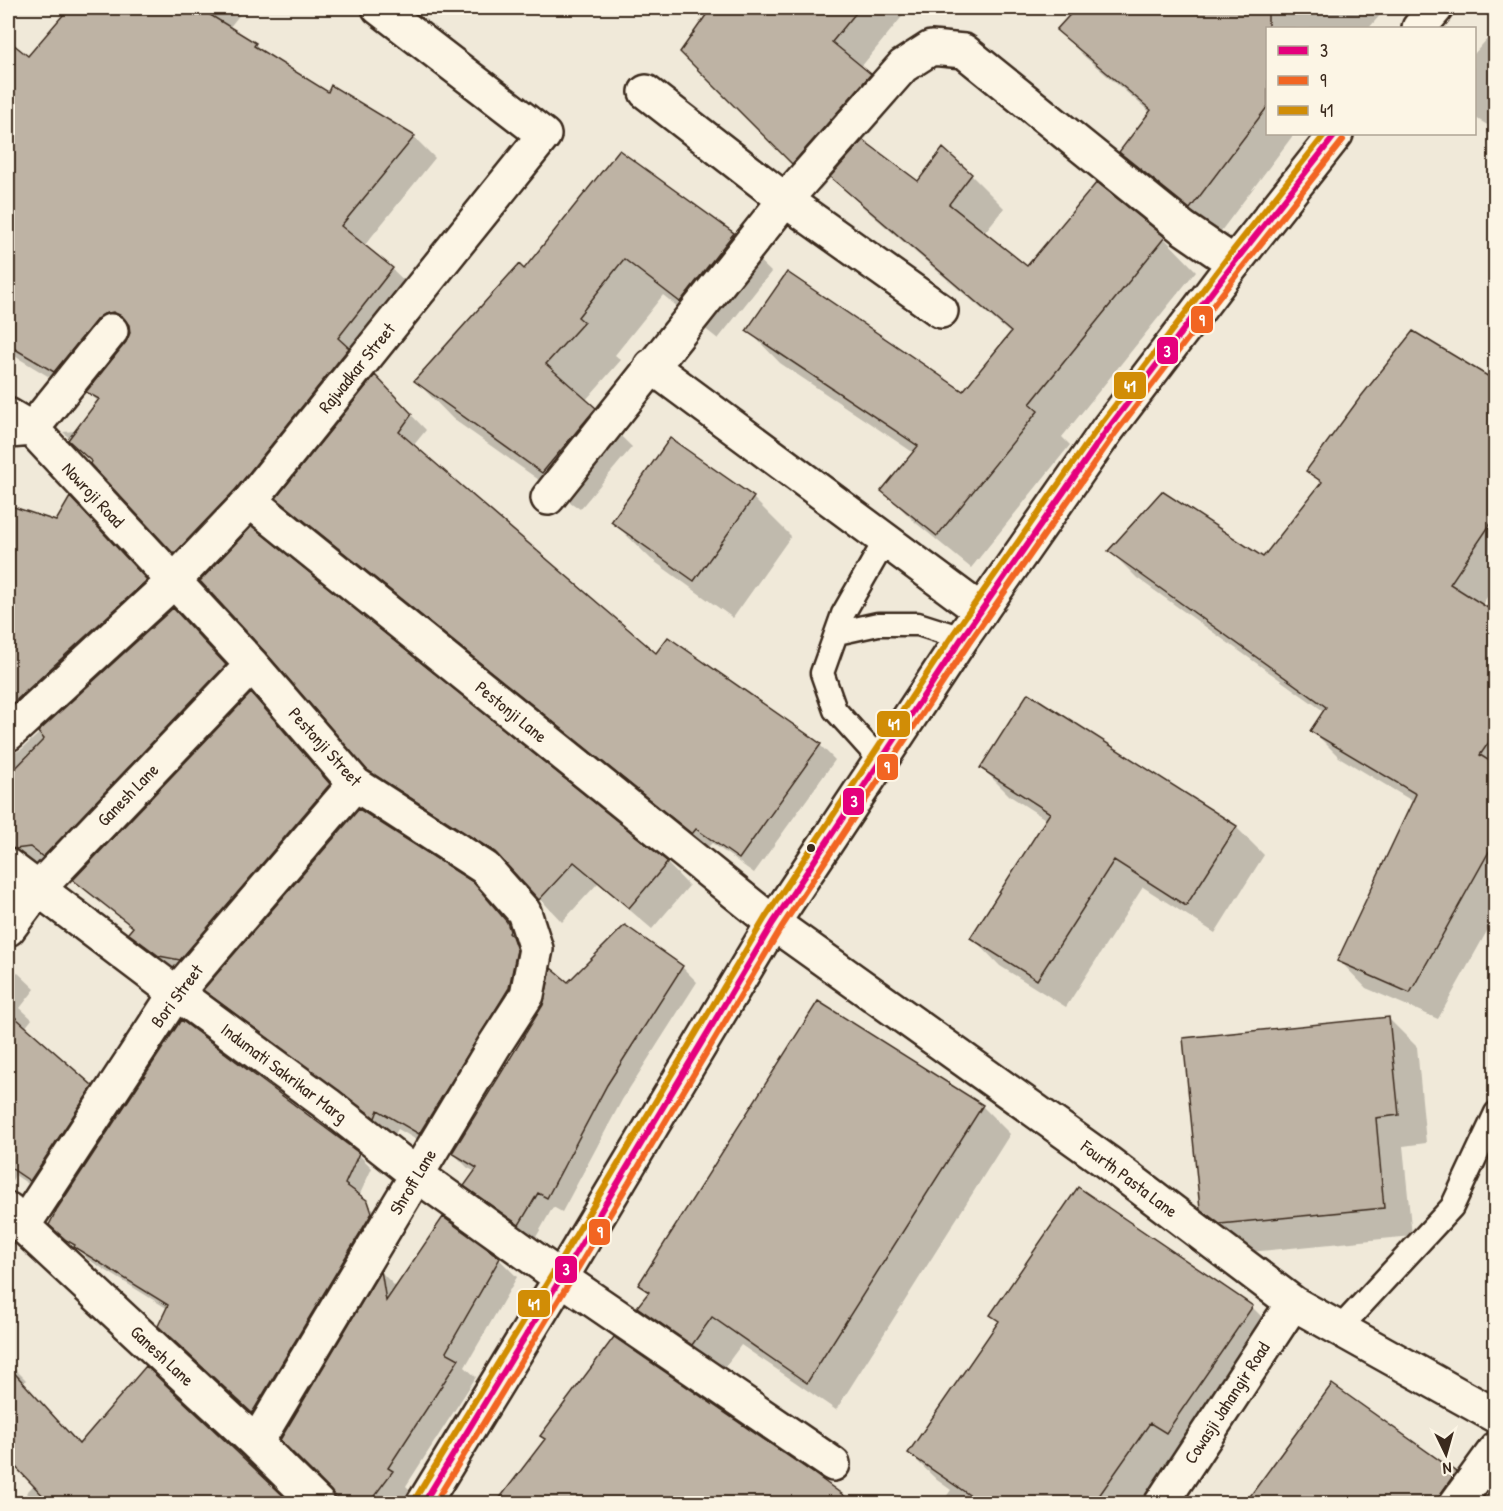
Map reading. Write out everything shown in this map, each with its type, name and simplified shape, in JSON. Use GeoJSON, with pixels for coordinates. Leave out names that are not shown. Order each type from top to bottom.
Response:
{"type":"FeatureCollection","features":[{"type":"Feature","properties":{"kind":"street","name":"Rajwadkar Street"},"geometry":{"type":"LineString","coordinates":[[8,734],[174,581],[250,501],[544,135],[379,8]]}},
{"type":"Feature","properties":{"kind":"street"},"geometry":{"type":"LineString","coordinates":[[1420,27],[1436,8]]}},
{"type":"Feature","properties":{"kind":"street"},"geometry":{"type":"LineString","coordinates":[[548,498],[785,200],[903,66],[931,48],[964,51],[1183,228],[1234,263]]}},
{"type":"Feature","properties":{"kind":"street"},"geometry":{"type":"LineString","coordinates":[[646,92],[785,200],[941,311]]}},
{"type":"Feature","properties":{"kind":"street"},"geometry":{"type":"LineString","coordinates":[[423,1503],[561,1278],[773,923],[962,638],[1107,430],[1335,135]]}},
{"type":"Feature","properties":{"kind":"street"},"geometry":{"type":"LineString","coordinates":[[16,425],[111,331]]}},
{"type":"Feature","properties":{"kind":"street"},"geometry":{"type":"LineString","coordinates":[[651,366],[981,610]]}},
{"type":"Feature","properties":{"kind":"street","name":"Nowroji Road"},"geometry":{"type":"LineString","coordinates":[[16,425],[174,581]]}},
{"type":"Feature","properties":{"kind":"street","name":"Pestonji Lane"},"geometry":{"type":"LineString","coordinates":[[250,501],[773,923]]}},
{"type":"Feature","properties":{"kind":"street","name":"Pestonji Street"},"geometry":{"type":"LineString","coordinates":[[174,581],[252,664],[355,784],[485,868],[524,912]]}},
{"type":"Feature","properties":{"kind":"street","name":"Ganesh Lane"},"geometry":{"type":"LineString","coordinates":[[8,929],[38,889],[252,664]]}},
{"type":"Feature","properties":{"kind":"street","name":"Bori Street"},"geometry":{"type":"LineString","coordinates":[[15,1217],[176,993],[355,784]]}},
{"type":"Feature","properties":{"kind":"street","name":"Indumati Sakrikar Marg"},"geometry":{"type":"LineString","coordinates":[[8,866],[327,1104],[417,1175],[561,1278],[833,1464]]}},
{"type":"Feature","properties":{"kind":"street","name":"Shroff Lane"},"geometry":{"type":"LineString","coordinates":[[256,1443],[494,1046],[527,995],[536,950],[524,912]]}},
{"type":"Feature","properties":{"kind":"street","name":"Fourth Pasta Lane"},"geometry":{"type":"LineString","coordinates":[[773,923],[1107,1162],[1293,1303],[1496,1416]]}},
{"type":"Feature","properties":{"kind":"street","name":"Ganesh Lane"},"geometry":{"type":"LineString","coordinates":[[15,1217],[318,1503]]}},
{"type":"Feature","properties":{"kind":"street","name":"Cowasji Jahangir Road"},"geometry":{"type":"LineString","coordinates":[[1161,1503],[1293,1303]]}},
{"type":"Feature","properties":{"kind":"street"},"geometry":{"type":"LineString","coordinates":[[1456,1503],[1496,1449]]}},
{"type":"Feature","properties":{"kind":"lane"},"geometry":{"type":"LineString","coordinates":[[881,761],[835,710],[822,673],[843,614],[886,539]]}},
{"type":"Feature","properties":{"kind":"lane"},"geometry":{"type":"LineString","coordinates":[[837,633],[878,624],[918,624],[962,638]]}},
{"type":"Feature","properties":{"kind":"lane"},"geometry":{"type":"LineString","coordinates":[[1339,1329],[1452,1208],[1496,1113]]}},
{"type":"Feature","properties":{"kind":"building"},"geometry":{"type":"Polygon","coordinates":[[[69,8],[199,8],[256,43],[254,46],[328,92],[331,85],[415,136],[341,226],[393,268],[338,338],[349,348],[236,489],[174,554],[90,464],[91,461],[68,440],[99,399],[86,392],[126,342],[130,333],[129,325],[123,317],[113,312],[97,319],[54,372],[8,345],[8,40],[28,56],[69,8]]]}},
{"type":"Feature","properties":{"kind":"building"},"geometry":{"type":"Polygon","coordinates":[[[711,8],[860,8],[832,42],[871,74],[792,164],[680,52],[711,8]]]}},
{"type":"Feature","properties":{"kind":"building"},"geometry":{"type":"Polygon","coordinates":[[[1076,8],[1268,8],[1266,109],[1190,209],[1119,152],[1151,110],[1056,30],[1076,8]]]}},
{"type":"Feature","properties":{"kind":"building"},"geometry":{"type":"Polygon","coordinates":[[[863,140],[918,181],[943,148],[972,174],[949,204],[1027,266],[1097,182],[1165,237],[1030,404],[1038,411],[937,536],[881,491],[918,446],[746,331],[787,272],[963,391],[1011,332],[830,177],[863,140]]]}},
{"type":"Feature","properties":{"kind":"building"},"geometry":{"type":"Polygon","coordinates":[[[619,150],[734,233],[680,302],[624,259],[578,317],[584,322],[546,364],[596,408],[542,473],[414,381],[519,264],[524,269],[619,150]]]}},
{"type":"Feature","properties":{"kind":"building"},"geometry":{"type":"Polygon","coordinates":[[[1413,331],[1496,381],[1496,516],[1450,584],[1496,613],[1496,732],[1480,755],[1496,765],[1496,839],[1410,993],[1337,961],[1416,794],[1310,731],[1326,707],[1108,551],[1162,491],[1263,557],[1322,482],[1306,471],[1413,331]]]}},
{"type":"Feature","properties":{"kind":"building"},"geometry":{"type":"Polygon","coordinates":[[[375,375],[412,414],[399,432],[656,653],[668,637],[821,744],[739,859],[696,829],[692,834],[276,498],[375,375]]]}},
{"type":"Feature","properties":{"kind":"building"},"geometry":{"type":"Polygon","coordinates":[[[670,438],[754,497],[694,581],[611,522],[670,438]]]}},
{"type":"Feature","properties":{"kind":"building"},"geometry":{"type":"Polygon","coordinates":[[[70,497],[147,580],[12,704],[8,699],[8,505],[56,521],[70,497]]]}},
{"type":"Feature","properties":{"kind":"building"},"geometry":{"type":"Polygon","coordinates":[[[252,526],[668,862],[629,908],[574,862],[539,900],[495,852],[367,770],[200,581],[252,526]]]}},
{"type":"Feature","properties":{"kind":"building"},"geometry":{"type":"Polygon","coordinates":[[[173,608],[226,665],[43,857],[30,847],[8,848],[8,776],[44,739],[38,732],[173,608]]]}},
{"type":"Feature","properties":{"kind":"building"},"geometry":{"type":"Polygon","coordinates":[[[251,693],[330,784],[180,960],[159,956],[128,933],[133,927],[73,880],[251,693]]]}},
{"type":"Feature","properties":{"kind":"building"},"geometry":{"type":"Polygon","coordinates":[[[1028,693],[1237,826],[1186,906],[1114,860],[1037,980],[970,938],[1050,813],[980,768],[1028,693]]]}},
{"type":"Feature","properties":{"kind":"building"},"geometry":{"type":"Polygon","coordinates":[[[359,809],[473,882],[507,922],[509,933],[517,950],[509,988],[419,1134],[378,1110],[375,1118],[203,990],[359,809]]]}},
{"type":"Feature","properties":{"kind":"building"},"geometry":{"type":"Polygon","coordinates":[[[625,925],[683,966],[607,1085],[547,1198],[538,1193],[519,1225],[464,1186],[477,1168],[452,1153],[543,1005],[551,968],[568,982],[625,925]]]}},
{"type":"Feature","properties":{"kind":"building"},"geometry":{"type":"Polygon","coordinates":[[[818,1001],[983,1105],[807,1383],[712,1317],[692,1345],[637,1307],[649,1292],[638,1285],[818,1001]]]}},
{"type":"Feature","properties":{"kind":"building"},"geometry":{"type":"Polygon","coordinates":[[[8,1011],[93,1086],[30,1181],[8,1166],[8,1011]]]}},
{"type":"Feature","properties":{"kind":"building"},"geometry":{"type":"Polygon","coordinates":[[[1389,1017],[1399,1115],[1376,1118],[1384,1208],[1220,1224],[1200,1209],[1183,1038],[1389,1017]]]}},
{"type":"Feature","properties":{"kind":"building"},"geometry":{"type":"Polygon","coordinates":[[[181,1020],[359,1153],[345,1184],[368,1201],[372,1213],[252,1413],[158,1326],[168,1305],[74,1247],[75,1245],[49,1225],[57,1209],[181,1020]]]}},
{"type":"Feature","properties":{"kind":"building"},"geometry":{"type":"Polygon","coordinates":[[[1078,1187],[1253,1306],[1166,1433],[1150,1423],[1094,1503],[981,1503],[908,1453],[999,1321],[990,1315],[1078,1187]]]}},
{"type":"Feature","properties":{"kind":"building"},"geometry":{"type":"Polygon","coordinates":[[[443,1217],[500,1258],[446,1352],[459,1359],[388,1468],[393,1471],[369,1503],[336,1503],[336,1498],[331,1491],[280,1440],[381,1270],[386,1301],[443,1217]]]}},
{"type":"Feature","properties":{"kind":"building"},"geometry":{"type":"Polygon","coordinates":[[[614,1337],[854,1503],[496,1503],[545,1439],[540,1436],[614,1337]]]}},
{"type":"Feature","properties":{"kind":"building"},"geometry":{"type":"Polygon","coordinates":[[[8,1366],[79,1444],[146,1366],[291,1503],[50,1503],[8,1459],[8,1366]]]}},
{"type":"Feature","properties":{"kind":"building"},"geometry":{"type":"Polygon","coordinates":[[[1332,1384],[1456,1472],[1441,1493],[1438,1503],[1245,1503],[1332,1384]]]}},
{"type":"Feature","properties":{"kind":"transit line","name":"41"},"geometry":{"type":"LineString","coordinates":[[415,1499],[765,918],[954,633],[1100,425],[1324,135]]}},
{"type":"Feature","properties":{"kind":"transit line","name":"3"},"geometry":{"type":"LineString","coordinates":[[423,1504],[773,923],[962,638],[1107,430],[1335,135]]}},
{"type":"Feature","properties":{"kind":"transit line","name":"9"},"geometry":{"type":"LineString","coordinates":[[434,1504],[781,928],[969,643],[1114,435],[1343,140]]}}]}
